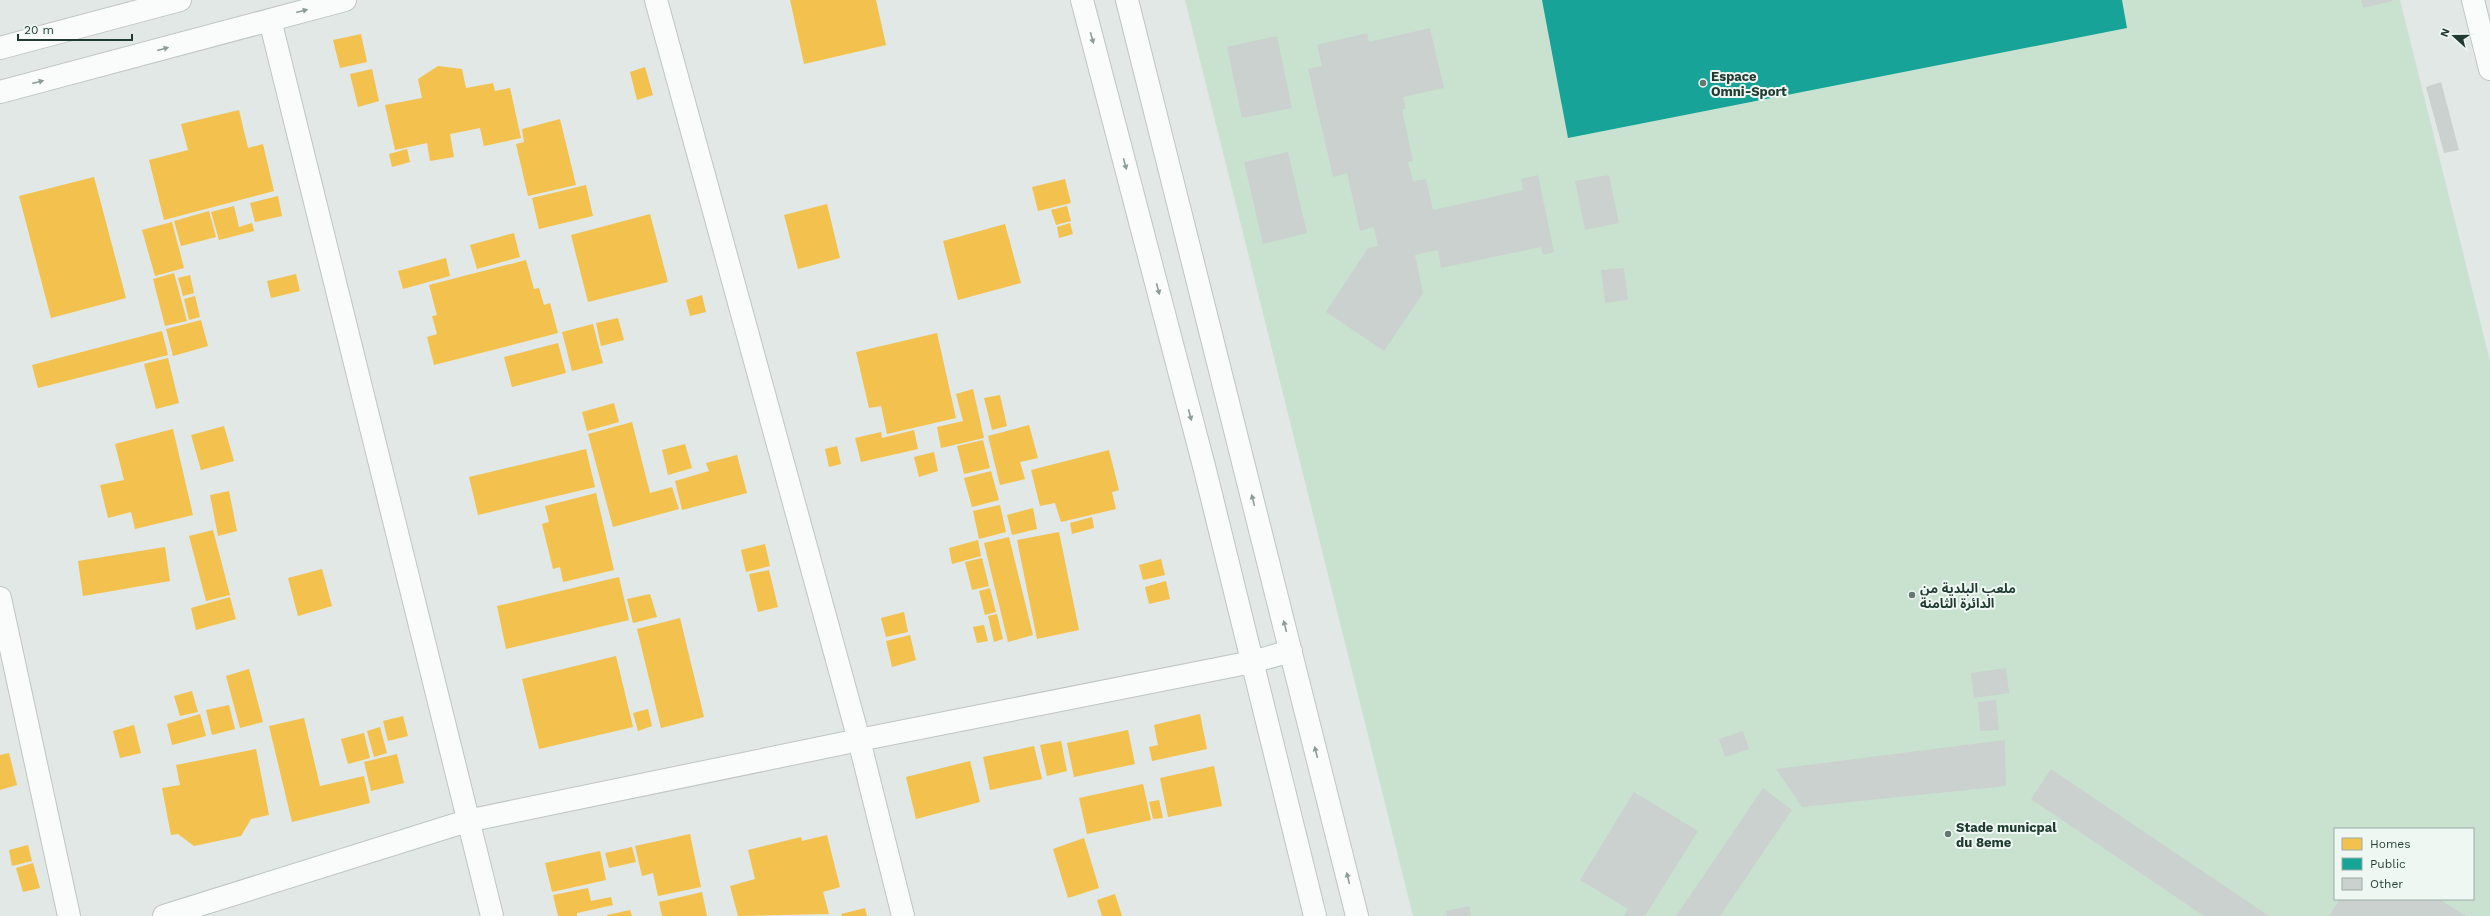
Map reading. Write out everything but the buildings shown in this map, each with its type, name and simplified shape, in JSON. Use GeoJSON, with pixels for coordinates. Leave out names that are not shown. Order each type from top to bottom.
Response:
{"type":"FeatureCollection","features":[{"type":"Feature","properties":{"kind":"street"},"geometry":{"type":"LineString","coordinates":[[0,48],[180,0]]}},
{"type":"Feature","properties":{"kind":"street"},"geometry":{"type":"LineString","coordinates":[[0,92],[344,0]]}},
{"type":"Feature","properties":{"kind":"street"},"geometry":{"type":"LineString","coordinates":[[656,0],[859,740],[903,916]]}},
{"type":"Feature","properties":{"kind":"street"},"geometry":{"type":"LineString","coordinates":[[1082,0],[1205,470],[1315,916]]}},
{"type":"Feature","properties":{"kind":"street"},"geometry":{"type":"LineString","coordinates":[[1127,0],[1357,916]]}},
{"type":"Feature","properties":{"kind":"street"},"geometry":{"type":"LineString","coordinates":[[2473,0],[2490,69]]}},
{"type":"Feature","properties":{"kind":"street"},"geometry":{"type":"LineString","coordinates":[[270,20],[467,821],[492,916]]}},
{"type":"Feature","properties":{"kind":"street"},"geometry":{"type":"LineString","coordinates":[[0,598],[69,916]]}},
{"type":"Feature","properties":{"kind":"street"},"geometry":{"type":"LineString","coordinates":[[164,916],[467,821],[859,740],[1252,662],[1291,651]]}},
{"type":"Feature","properties":{"kind":"green space","name":"ملعب البلدية من الدائرة الثامنة"},"geometry":{"type":"Polygon","coordinates":[[[1185,0],[2400,0],[2490,361],[2490,916],[1413,916],[1185,0]]]}},
{"type":"Feature","properties":{"kind":"place","name":"Espace Omni-Sport"},"geometry":{"type":"Point","coordinates":[1703,83]}},
{"type":"Feature","properties":{"kind":"place","name":"ملعب البلدية من الدائرة الثامنة"},"geometry":{"type":"Point","coordinates":[1912,595]}},
{"type":"Feature","properties":{"kind":"place","name":"Stade municpal du 8eme"},"geometry":{"type":"Point","coordinates":[1948,834]}}]}
